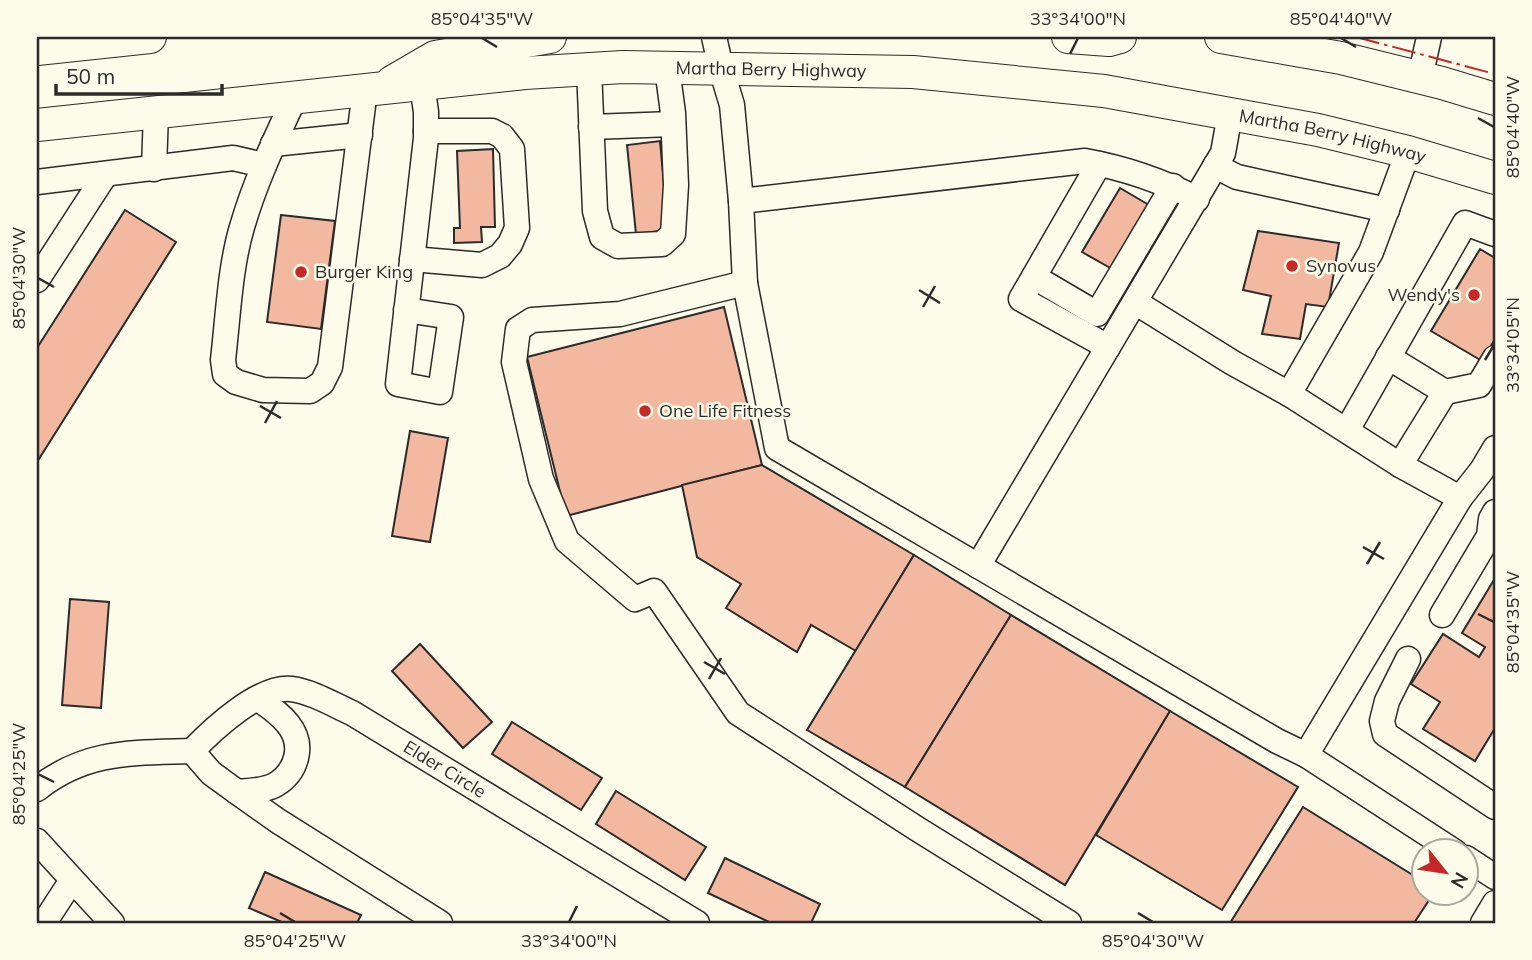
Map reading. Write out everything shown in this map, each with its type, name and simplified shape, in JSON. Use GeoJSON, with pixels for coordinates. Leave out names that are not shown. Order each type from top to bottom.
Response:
{"type":"FeatureCollection","features":[{"type":"Feature","properties":{"kind":"main road"},"geometry":{"type":"LineString","coordinates":[[37,49],[150,37]]}},
{"type":"Feature","properties":{"kind":"main road"},"geometry":{"type":"LineString","coordinates":[[374,89],[435,57],[550,37]]}},
{"type":"Feature","properties":{"kind":"main road"},"geometry":{"type":"LineString","coordinates":[[1068,37],[1109,40],[1121,37]]}},
{"type":"Feature","properties":{"kind":"main road"},"geometry":{"type":"LineString","coordinates":[[1221,37],[1313,45],[1341,58],[1495,99]]}},
{"type":"Feature","properties":{"kind":"main road","name":"Martha Berry Highway"},"geometry":{"type":"LineString","coordinates":[[37,125],[525,73],[622,67],[913,72],[1104,92],[1318,130],[1408,152],[1495,178]]}},
{"type":"Feature","properties":{"kind":"street"},"geometry":{"type":"LineString","coordinates":[[713,37],[732,104],[745,284],[778,448],[1277,741],[1306,755],[1433,838]]}},
{"type":"Feature","properties":{"kind":"street"},"geometry":{"type":"LineString","coordinates":[[1420,78],[1429,37]]}},
{"type":"Feature","properties":{"kind":"street"},"geometry":{"type":"LineString","coordinates":[[589,69],[595,211],[602,237],[618,246],[662,244],[673,234],[676,185],[667,68]]}},
{"type":"Feature","properties":{"kind":"street"},"geometry":{"type":"LineString","coordinates":[[406,310],[426,131],[422,84]]}},
{"type":"Feature","properties":{"kind":"street"},"geometry":{"type":"LineString","coordinates":[[295,97],[256,184],[241,230],[223,360],[225,374],[236,382],[263,390],[310,391],[323,383],[330,367],[360,135],[374,89]]}},
{"type":"Feature","properties":{"kind":"street"},"geometry":{"type":"LineString","coordinates":[[154,169],[156,112]]}},
{"type":"Feature","properties":{"kind":"street"},"geometry":{"type":"LineString","coordinates":[[978,566],[1223,153],[1230,114]]}},
{"type":"Feature","properties":{"kind":"street"},"geometry":{"type":"LineString","coordinates":[[591,127],[673,124]]}},
{"type":"Feature","properties":{"kind":"street"},"geometry":{"type":"LineString","coordinates":[[412,259],[482,265],[500,256],[510,244],[517,228],[512,149],[502,136],[492,131],[426,131]]}},
{"type":"Feature","properties":{"kind":"street"},"geometry":{"type":"LineString","coordinates":[[37,182],[269,155],[360,135]]}},
{"type":"Feature","properties":{"kind":"street"},"geometry":{"type":"LineString","coordinates":[[1289,394],[1371,252],[1408,152]]}},
{"type":"Feature","properties":{"kind":"street"},"geometry":{"type":"LineString","coordinates":[[741,201],[1085,161],[1122,169],[1173,186],[1197,198]]}},
{"type":"Feature","properties":{"kind":"street"},"geometry":{"type":"LineString","coordinates":[[1099,163],[1021,299],[1114,337]]}},
{"type":"Feature","properties":{"kind":"street"},"geometry":{"type":"LineString","coordinates":[[1215,166],[1237,177],[1387,210]]}},
{"type":"Feature","properties":{"kind":"street"},"geometry":{"type":"LineString","coordinates":[[37,280],[105,175]]}},
{"type":"Feature","properties":{"kind":"street"},"geometry":{"type":"LineString","coordinates":[[1097,314],[1173,186]]}},
{"type":"Feature","properties":{"kind":"street"},"geometry":{"type":"LineString","coordinates":[[1348,430],[1465,223],[1495,234]]}},
{"type":"Feature","properties":{"kind":"street"},"geometry":{"type":"LineString","coordinates":[[1034,277],[1097,314],[1114,337]]}},
{"type":"Feature","properties":{"kind":"street"},"geometry":{"type":"LineString","coordinates":[[745,284],[620,314],[531,320],[518,329],[514,362],[541,479],[568,541],[635,599],[654,591],[738,713],[898,817],[1069,923]]}},
{"type":"Feature","properties":{"kind":"street"},"geometry":{"type":"LineString","coordinates":[[1135,302],[1348,430],[1400,465],[1460,498]]}},
{"type":"Feature","properties":{"kind":"street"},"geometry":{"type":"LineString","coordinates":[[1388,357],[1445,392],[1479,385],[1495,358]]}},
{"type":"Feature","properties":{"kind":"street"},"geometry":{"type":"LineString","coordinates":[[1400,465],[1445,392]]}},
{"type":"Feature","properties":{"kind":"street"},"geometry":{"type":"LineString","coordinates":[[1306,755],[1460,498],[1489,474],[1495,448]]}},
{"type":"Feature","properties":{"kind":"street"},"geometry":{"type":"LineString","coordinates":[[1442,615],[1492,538],[1491,519],[1495,512]]}},
{"type":"Feature","properties":{"kind":"street"},"geometry":{"type":"LineString","coordinates":[[1408,659],[1387,701],[1382,721],[1385,734],[1495,807]]}},
{"type":"Feature","properties":{"kind":"street","name":"Elder Circle"},"geometry":{"type":"LineString","coordinates":[[192,751],[226,718],[258,699],[288,689],[308,693],[352,713],[697,923]]}},
{"type":"Feature","properties":{"kind":"street"},"geometry":{"type":"LineString","coordinates":[[237,792],[273,786],[288,775],[295,764],[298,749],[296,737],[289,724],[258,699]]}},
{"type":"Feature","properties":{"kind":"street"},"geometry":{"type":"LineString","coordinates":[[37,789],[52,777],[86,761],[124,753],[192,751],[211,772],[278,821],[440,923]]}},
{"type":"Feature","properties":{"kind":"street"},"geometry":{"type":"LineString","coordinates":[[37,841],[112,923]]}},
{"type":"Feature","properties":{"kind":"street"},"geometry":{"type":"LineString","coordinates":[[1480,868],[1495,877]]}},
{"type":"Feature","properties":{"kind":"street"},"geometry":{"type":"LineString","coordinates":[[44,923],[72,880]]}},
{"type":"Feature","properties":{"kind":"street"},"geometry":{"type":"LineString","coordinates":[[1483,923],[1495,903]]}},
{"type":"Feature","properties":{"kind":"building"},"geometry":{"type":"Polygon","coordinates":[[[660,141],[668,230],[636,234],[627,145],[660,141]]]}},
{"type":"Feature","properties":{"kind":"building"},"geometry":{"type":"Polygon","coordinates":[[[493,149],[495,227],[481,227],[482,242],[454,243],[454,228],[460,228],[457,151],[493,149]]]}},
{"type":"Feature","properties":{"kind":"building"},"geometry":{"type":"Polygon","coordinates":[[[1120,188],[1149,205],[1112,269],[1082,252],[1120,188]]]}},
{"type":"Feature","properties":{"kind":"building"},"geometry":{"type":"Polygon","coordinates":[[[125,210],[176,242],[37,462],[37,348],[125,210]]]}},
{"type":"Feature","properties":{"kind":"building","name":"Burger King"},"geometry":{"type":"Polygon","coordinates":[[[281,215],[335,221],[321,329],[267,322],[281,215]]]}},
{"type":"Feature","properties":{"kind":"building","name":"Synovus"},"geometry":{"type":"Polygon","coordinates":[[[1258,231],[1339,243],[1328,307],[1306,304],[1300,339],[1262,334],[1271,296],[1243,290],[1258,231]]]}},
{"type":"Feature","properties":{"kind":"building","name":"Wendy's"},"geometry":{"type":"Polygon","coordinates":[[[1480,249],[1495,258],[1495,339],[1482,361],[1431,331],[1480,249]]]}},
{"type":"Feature","properties":{"kind":"building","name":"One Life Fitness"},"geometry":{"type":"Polygon","coordinates":[[[724,307],[762,465],[566,516],[527,357],[724,307]]]}},
{"type":"Feature","properties":{"kind":"building"},"geometry":{"type":"Polygon","coordinates":[[[410,431],[448,438],[430,542],[392,536],[410,431]]]}},
{"type":"Feature","properties":{"kind":"building"},"geometry":{"type":"Polygon","coordinates":[[[762,465],[914,555],[856,651],[811,625],[797,652],[726,608],[741,584],[697,557],[682,485],[762,465]]]}},
{"type":"Feature","properties":{"kind":"building"},"geometry":{"type":"Polygon","coordinates":[[[914,555],[1011,615],[905,787],[807,730],[914,555]]]}},
{"type":"Feature","properties":{"kind":"building"},"geometry":{"type":"Polygon","coordinates":[[[1495,578],[1495,728],[1475,761],[1423,729],[1440,702],[1411,684],[1443,634],[1479,657],[1485,647],[1462,633],[1495,578]]]}},
{"type":"Feature","properties":{"kind":"building"},"geometry":{"type":"Polygon","coordinates":[[[70,599],[109,602],[101,708],[62,705],[70,599]]]}},
{"type":"Feature","properties":{"kind":"building"},"geometry":{"type":"Polygon","coordinates":[[[1011,615],[1170,711],[1065,885],[905,787],[1011,615]]]}},
{"type":"Feature","properties":{"kind":"building"},"geometry":{"type":"Polygon","coordinates":[[[420,644],[492,722],[463,748],[392,671],[420,644]]]}},
{"type":"Feature","properties":{"kind":"building"},"geometry":{"type":"Polygon","coordinates":[[[1170,711],[1298,787],[1222,910],[1096,835],[1170,711]]]}},
{"type":"Feature","properties":{"kind":"building"},"geometry":{"type":"Polygon","coordinates":[[[512,722],[602,778],[581,810],[492,754],[512,722]]]}},
{"type":"Feature","properties":{"kind":"building"},"geometry":{"type":"Polygon","coordinates":[[[616,791],[706,847],[685,880],[596,824],[616,791]]]}},
{"type":"Feature","properties":{"kind":"building"},"geometry":{"type":"Polygon","coordinates":[[[1303,807],[1410,873],[1410,908],[1424,908],[1414,923],[1230,923],[1303,807]]]}},
{"type":"Feature","properties":{"kind":"building"},"geometry":{"type":"Polygon","coordinates":[[[725,858],[820,904],[811,923],[771,923],[708,893],[725,858]]]}},
{"type":"Feature","properties":{"kind":"building"},"geometry":{"type":"Polygon","coordinates":[[[265,872],[361,915],[357,923],[284,923],[249,908],[265,872]]]}},
{"type":"Feature","properties":{"kind":"power"},"geometry":{"type":"LineString","coordinates":[[1356,37],[1495,74]]}},
{"type":"Feature","properties":{"kind":"place","name":"Synovus"},"geometry":{"type":"Point","coordinates":[1292,266]}},
{"type":"Feature","properties":{"kind":"place","name":"Burger King"},"geometry":{"type":"Point","coordinates":[301,272]}},
{"type":"Feature","properties":{"kind":"place","name":"Wendy's"},"geometry":{"type":"Point","coordinates":[1474,295]}},
{"type":"Feature","properties":{"kind":"place","name":"One Life Fitness"},"geometry":{"type":"Point","coordinates":[645,411]}}]}
